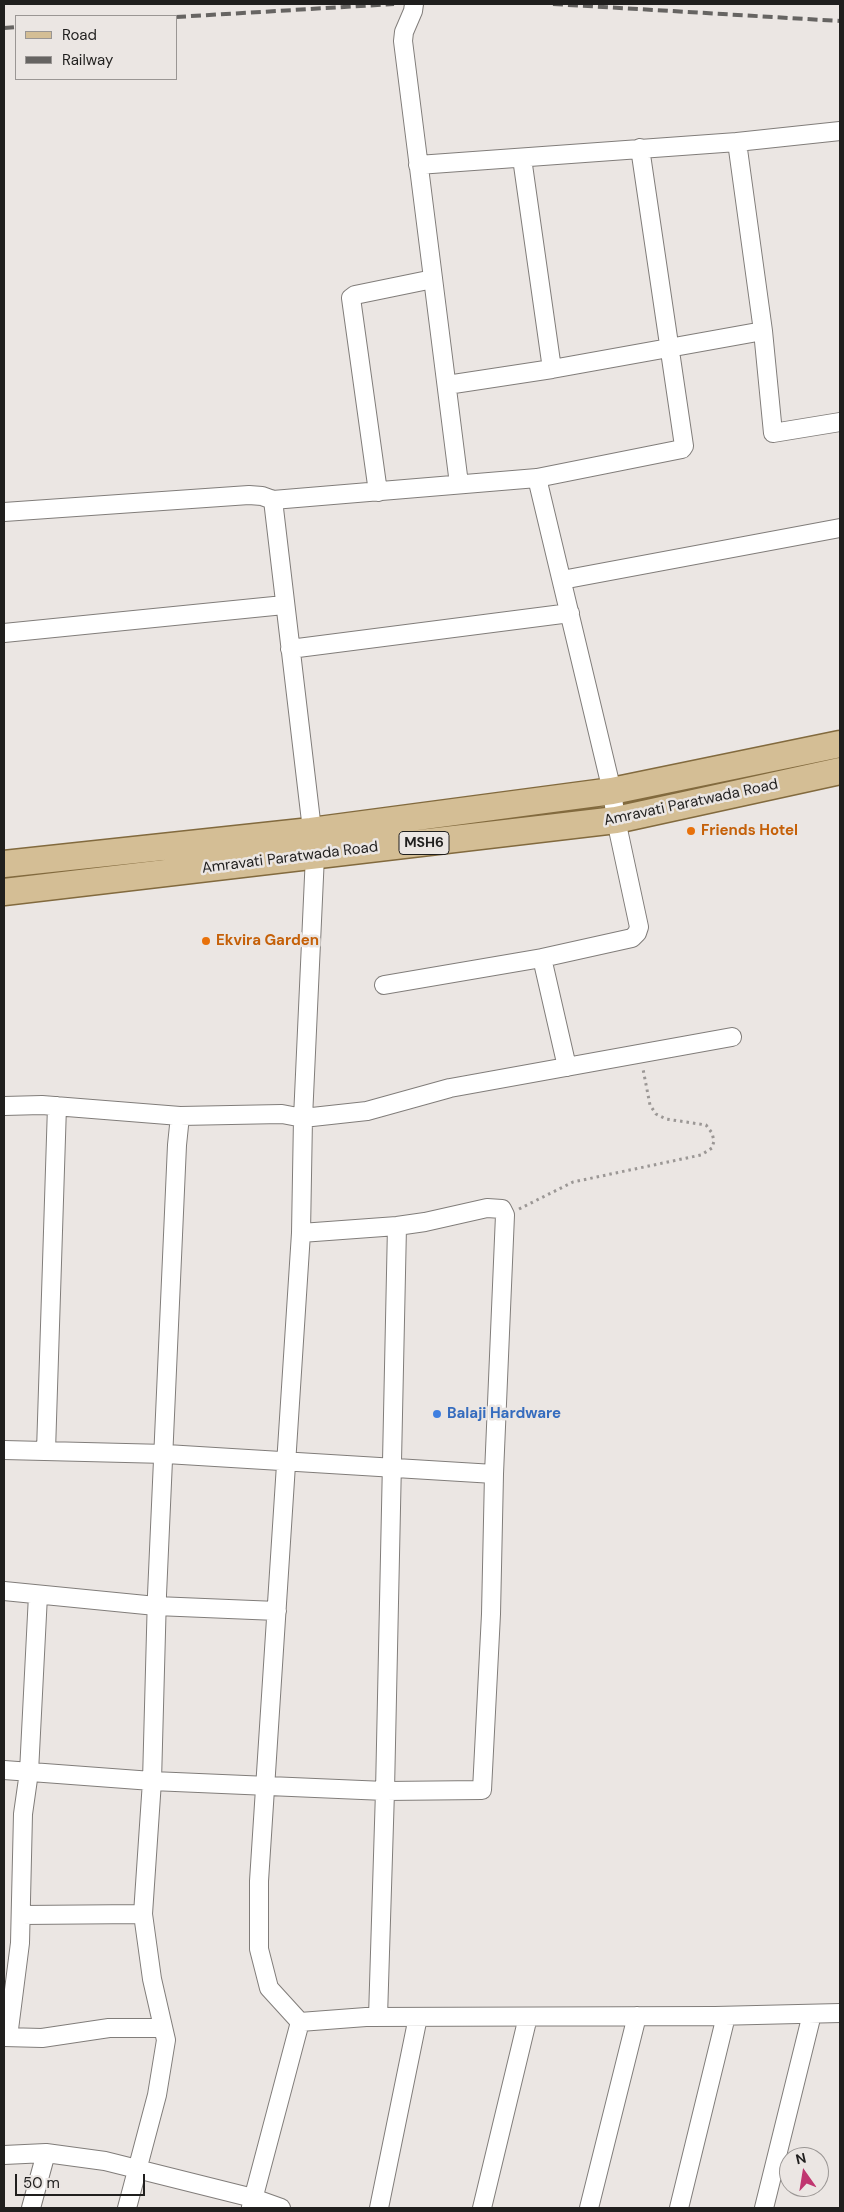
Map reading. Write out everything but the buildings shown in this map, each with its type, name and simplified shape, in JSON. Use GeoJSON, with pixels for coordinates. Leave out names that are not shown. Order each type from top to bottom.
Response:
{"type":"FeatureCollection","features":[{"type":"Feature","properties":{"kind":"main road","name":"Amravati Paratwada Road"},"geometry":{"type":"LineString","coordinates":[[4,892],[313,843],[612,791],[840,744]]}},
{"type":"Feature","properties":{"kind":"main road","name":"Amravati Paratwada Road"},"geometry":{"type":"LineString","coordinates":[[4,864],[616,820],[840,771]]}},
{"type":"Feature","properties":{"kind":"street"},"geometry":{"type":"LineString","coordinates":[[414,4],[404,32],[403,41],[459,484]]}},
{"type":"Feature","properties":{"kind":"street"},"geometry":{"type":"LineString","coordinates":[[418,165],[737,142],[840,131]]}},
{"type":"Feature","properties":{"kind":"street"},"geometry":{"type":"LineString","coordinates":[[737,142],[763,331],[773,433],[840,422]]}},
{"type":"Feature","properties":{"kind":"street"},"geometry":{"type":"LineString","coordinates":[[4,512],[249,494],[273,500],[537,478],[682,450],[684,446],[640,148]]}},
{"type":"Feature","properties":{"kind":"street"},"geometry":{"type":"LineString","coordinates":[[522,158],[552,369]]}},
{"type":"Feature","properties":{"kind":"street"},"geometry":{"type":"LineString","coordinates":[[378,492],[351,298],[354,295],[433,279]]}},
{"type":"Feature","properties":{"kind":"street"},"geometry":{"type":"LineString","coordinates":[[447,385],[552,369],[763,331]]}},
{"type":"Feature","properties":{"kind":"street"},"geometry":{"type":"LineString","coordinates":[[384,985],[542,958],[632,938],[637,933],[639,927],[616,820],[612,791],[537,478]]}},
{"type":"Feature","properties":{"kind":"street"},"geometry":{"type":"LineString","coordinates":[[273,500],[313,843],[303,1118],[301,1233],[259,1880],[259,1948],[269,1988],[300,2022]]}},
{"type":"Feature","properties":{"kind":"street"},"geometry":{"type":"LineString","coordinates":[[562,580],[840,528]]}},
{"type":"Feature","properties":{"kind":"street"},"geometry":{"type":"LineString","coordinates":[[4,633],[284,605]]}},
{"type":"Feature","properties":{"kind":"street"},"geometry":{"type":"LineString","coordinates":[[290,649],[570,613]]}},
{"type":"Feature","properties":{"kind":"street"},"geometry":{"type":"LineString","coordinates":[[542,958],[567,1067]]}},
{"type":"Feature","properties":{"kind":"street"},"geometry":{"type":"LineString","coordinates":[[4,1106],[57,1106],[180,1116],[282,1114],[303,1118],[367,1111],[450,1088],[732,1037]]}},
{"type":"Feature","properties":{"kind":"street"},"geometry":{"type":"LineString","coordinates":[[46,1451],[57,1106]]}},
{"type":"Feature","properties":{"kind":"street"},"geometry":{"type":"LineString","coordinates":[[127,2208],[139,2170],[158,2095],[166,2040],[152,1978],[143,1914],[152,1781],[156,1606],[176,1145],[180,1116]]}},
{"type":"Feature","properties":{"kind":"street"},"geometry":{"type":"LineString","coordinates":[[4,1770],[152,1781],[266,1786],[386,1791],[482,1790],[491,1614],[494,1474],[505,1215],[502,1209],[487,1208],[425,1222],[397,1226],[301,1233]]}},
{"type":"Feature","properties":{"kind":"street"},"geometry":{"type":"LineString","coordinates":[[378,2017],[386,1791],[397,1226]]}},
{"type":"Feature","properties":{"kind":"street"},"geometry":{"type":"LineString","coordinates":[[4,1450],[163,1454],[494,1474]]}},
{"type":"Feature","properties":{"kind":"street"},"geometry":{"type":"LineString","coordinates":[[4,1591],[156,1606],[277,1611]]}},
{"type":"Feature","properties":{"kind":"street"},"geometry":{"type":"LineString","coordinates":[[38,1595],[28,1772],[23,1814],[20,1943],[6,2037],[42,2038],[109,2028],[163,2028]]}},
{"type":"Feature","properties":{"kind":"street"},"geometry":{"type":"LineString","coordinates":[[21,1915],[143,1914]]}},
{"type":"Feature","properties":{"kind":"street"},"geometry":{"type":"LineString","coordinates":[[300,2022],[378,2017],[726,2016],[840,2013]]}},
{"type":"Feature","properties":{"kind":"street"},"geometry":{"type":"LineString","coordinates":[[764,2208],[812,2014]]}},
{"type":"Feature","properties":{"kind":"street"},"geometry":{"type":"LineString","coordinates":[[482,2208],[528,2016]]}},
{"type":"Feature","properties":{"kind":"street"},"geometry":{"type":"LineString","coordinates":[[589,2208],[637,2016]]}},
{"type":"Feature","properties":{"kind":"street"},"geometry":{"type":"LineString","coordinates":[[679,2208],[726,2016]]}},
{"type":"Feature","properties":{"kind":"street"},"geometry":{"type":"LineString","coordinates":[[379,2208],[418,2017]]}},
{"type":"Feature","properties":{"kind":"street"},"geometry":{"type":"LineString","coordinates":[[252,2203],[300,2022]]}},
{"type":"Feature","properties":{"kind":"street"},"geometry":{"type":"LineString","coordinates":[[4,2156],[46,2153],[105,2161],[252,2203],[281,2208]]}},
{"type":"Feature","properties":{"kind":"street"},"geometry":{"type":"LineString","coordinates":[[31,2208],[46,2153]]}},
{"type":"Feature","properties":{"kind":"path"},"geometry":{"type":"LineString","coordinates":[[505,1215],[573,1182],[701,1155],[712,1148],[714,1141],[712,1133],[706,1125],[666,1119],[656,1114],[650,1105],[640,1054]]}},
{"type":"Feature","properties":{"kind":"railway"},"geometry":{"type":"LineString","coordinates":[[178,17],[394,4]]}},
{"type":"Feature","properties":{"kind":"railway"},"geometry":{"type":"LineString","coordinates":[[553,4],[840,21]]}},
{"type":"Feature","properties":{"kind":"railway"},"geometry":{"type":"LineString","coordinates":[[4,28],[15,27]]}},
{"type":"Feature","properties":{"kind":"place","name":"Friends Hotel"},"geometry":{"type":"Point","coordinates":[691,831]}},
{"type":"Feature","properties":{"kind":"place","name":"Ekvira Garden"},"geometry":{"type":"Point","coordinates":[206,941]}},
{"type":"Feature","properties":{"kind":"place","name":"Balaji Hardware"},"geometry":{"type":"Point","coordinates":[437,1414]}}]}
